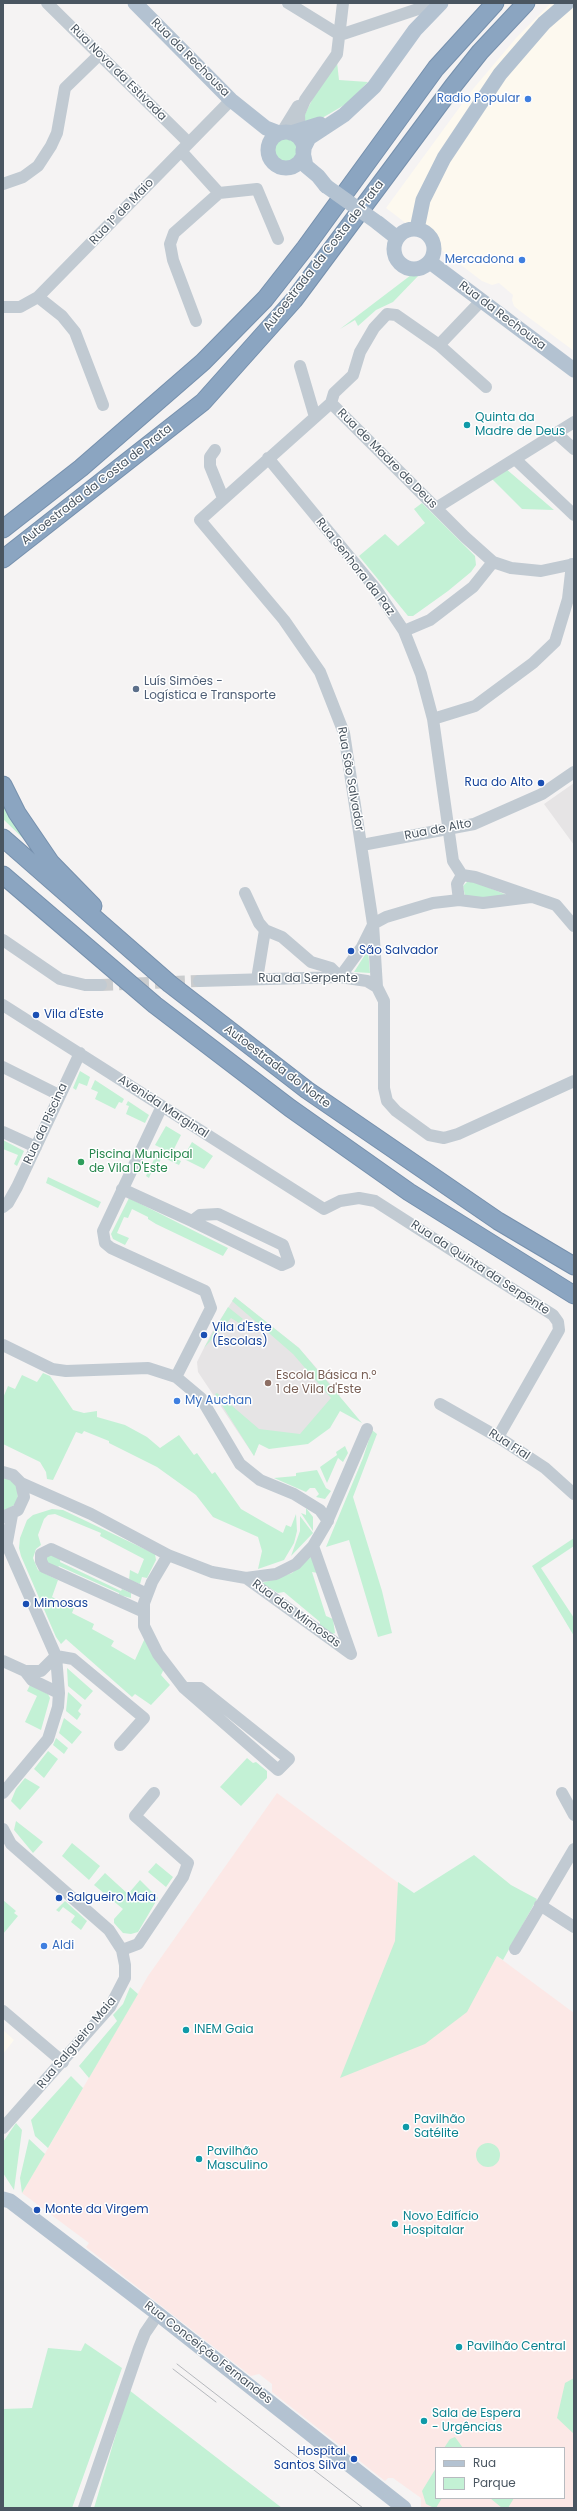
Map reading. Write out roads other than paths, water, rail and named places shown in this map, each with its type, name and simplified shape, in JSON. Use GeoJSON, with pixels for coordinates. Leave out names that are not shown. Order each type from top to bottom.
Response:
{"type":"FeatureCollection","features":[{"type":"Feature","properties":{"kind":"highway","name":"Autoestrada da Costa de Prata"},"geometry":{"type":"LineString","coordinates":[[3,529],[81,468],[203,362],[265,298],[305,248],[436,68],[495,3]]}},
{"type":"Feature","properties":{"kind":"highway","name":"Autoestrada da Costa de Prata"},"geometry":{"type":"LineString","coordinates":[[3,559],[203,402],[294,300],[480,52],[526,3]]}},
{"type":"Feature","properties":{"kind":"highway"},"geometry":{"type":"LineString","coordinates":[[3,785],[17,813],[51,863],[91,903],[107,931]]}},
{"type":"Feature","properties":{"kind":"highway","name":"Autoestrada do Norte"},"geometry":{"type":"LineString","coordinates":[[3,838],[107,931],[170,984],[307,1090],[484,1212],[574,1266]]}},
{"type":"Feature","properties":{"kind":"highway","name":"Autoestrada do Norte"},"geometry":{"type":"LineString","coordinates":[[3,875],[155,1005],[290,1108],[409,1192],[574,1295]]}},
{"type":"Feature","properties":{"kind":"main road","name":"Rua da Rechousa"},"geometry":{"type":"LineString","coordinates":[[135,3],[231,100],[246,113],[261,132],[268,151]]}},
{"type":"Feature","properties":{"kind":"main road"},"geometry":{"type":"LineString","coordinates":[[397,238],[326,186],[289,167],[275,164],[268,151],[270,140],[294,139],[328,120],[356,99],[436,3]]}},
{"type":"Feature","properties":{"kind":"main road"},"geometry":{"type":"LineString","coordinates":[[417,229],[423,200],[444,158],[500,74],[544,23],[567,3]]}},
{"type":"Feature","properties":{"kind":"main road","name":"Rua da Rechousa"},"geometry":{"type":"LineString","coordinates":[[246,113],[294,139]]}},
{"type":"Feature","properties":{"kind":"main road"},"geometry":{"type":"LineString","coordinates":[[289,167],[298,162],[294,139]]}},
{"type":"Feature","properties":{"kind":"main road"},"geometry":{"type":"LineString","coordinates":[[294,139],[306,166],[318,176],[326,186]]}},
{"type":"Feature","properties":{"kind":"main road"},"geometry":{"type":"LineString","coordinates":[[417,229],[426,233],[434,243],[435,250],[430,262],[418,269],[411,269],[399,263],[394,251],[397,238],[407,230],[417,229]]}},
{"type":"Feature","properties":{"kind":"main road","name":"Rua da Rechousa"},"geometry":{"type":"LineString","coordinates":[[430,262],[574,370]]}},
{"type":"Feature","properties":{"kind":"main road","name":"Rua Conceição Fernandes"},"geometry":{"type":"LineString","coordinates":[[3,2188],[7,2200],[158,2314],[404,2508]]}},
{"type":"Feature","properties":{"kind":"street","name":"Rua Nova da Estivada"},"geometry":{"type":"LineString","coordinates":[[47,3],[99,55],[185,147],[219,193]]}},
{"type":"Feature","properties":{"kind":"street"},"geometry":{"type":"LineString","coordinates":[[288,3],[340,35]]}},
{"type":"Feature","properties":{"kind":"street"},"geometry":{"type":"LineString","coordinates":[[294,139],[299,114],[305,100],[337,54],[343,3]]}},
{"type":"Feature","properties":{"kind":"street"},"geometry":{"type":"LineString","coordinates":[[340,35],[436,3]]}},
{"type":"Feature","properties":{"kind":"street"},"geometry":{"type":"LineString","coordinates":[[3,184],[23,177],[38,166],[51,146],[57,133],[65,88],[99,55]]}},
{"type":"Feature","properties":{"kind":"street","name":"Rua 1º de Maio"},"geometry":{"type":"LineString","coordinates":[[3,307],[20,307],[38,297],[231,100]]}},
{"type":"Feature","properties":{"kind":"street"},"geometry":{"type":"LineString","coordinates":[[196,321],[173,260],[170,244],[174,233],[219,193],[257,190],[278,239]]}},
{"type":"Feature","properties":{"kind":"street"},"geometry":{"type":"LineString","coordinates":[[38,297],[62,316],[75,332],[103,405]]}},
{"type":"Feature","properties":{"kind":"street"},"geometry":{"type":"LineString","coordinates":[[439,345],[482,301]]}},
{"type":"Feature","properties":{"kind":"street"},"geometry":{"type":"LineString","coordinates":[[331,403],[334,393],[352,375],[360,352],[374,328],[387,314],[396,315],[439,345],[486,387]]}},
{"type":"Feature","properties":{"kind":"street"},"geometry":{"type":"LineString","coordinates":[[300,366],[315,417]]}},
{"type":"Feature","properties":{"kind":"street","name":"Rua de Madre de Deus"},"geometry":{"type":"LineString","coordinates":[[200,520],[331,403],[436,508],[493,562],[511,568],[541,571],[573,564]]}},
{"type":"Feature","properties":{"kind":"street"},"geometry":{"type":"LineString","coordinates":[[436,508],[574,422]]}},
{"type":"Feature","properties":{"kind":"street"},"geometry":{"type":"LineString","coordinates":[[556,433],[574,449]]}},
{"type":"Feature","properties":{"kind":"street"},"geometry":{"type":"LineString","coordinates":[[215,450],[210,457],[210,466],[223,498]]}},
{"type":"Feature","properties":{"kind":"street","name":"Rua Senhora da Paz"},"geometry":{"type":"LineString","coordinates":[[268,458],[376,589],[404,631],[421,674],[433,719],[452,861],[462,875]]}},
{"type":"Feature","properties":{"kind":"street"},"geometry":{"type":"LineString","coordinates":[[514,459],[574,515]]}},
{"type":"Feature","properties":{"kind":"street","name":"Rua São Salvador"},"geometry":{"type":"LineString","coordinates":[[200,520],[284,620],[320,672],[344,733],[373,924],[377,987]]}},
{"type":"Feature","properties":{"kind":"street"},"geometry":{"type":"LineString","coordinates":[[404,631],[430,620],[473,587],[493,562]]}},
{"type":"Feature","properties":{"kind":"street"},"geometry":{"type":"LineString","coordinates":[[433,719],[475,706],[533,664],[555,642],[568,599],[573,564]]}},
{"type":"Feature","properties":{"kind":"street","name":"Rua de Alto"},"geometry":{"type":"LineString","coordinates":[[362,845],[474,824],[542,794],[574,772]]}},
{"type":"Feature","properties":{"kind":"street"},"geometry":{"type":"LineString","coordinates":[[459,900],[457,884],[462,875],[475,877],[556,905],[574,926]]}},
{"type":"Feature","properties":{"kind":"street"},"geometry":{"type":"LineString","coordinates":[[245,893],[259,922],[265,930],[282,937],[311,962],[331,968],[340,977],[355,958],[373,924],[386,918],[433,903],[459,900],[483,904],[531,897]]}},
{"type":"Feature","properties":{"kind":"street"},"geometry":{"type":"LineString","coordinates":[[257,979],[265,930]]}},
{"type":"Feature","properties":{"kind":"street"},"geometry":{"type":"LineString","coordinates":[[3,940],[60,979],[85,985],[101,985]]}},
{"type":"Feature","properties":{"kind":"street","name":"Rua da Serpente"},"geometry":{"type":"LineString","coordinates":[[199,981],[340,977],[367,981],[377,987]]}},
{"type":"Feature","properties":{"kind":"street"},"geometry":{"type":"LineString","coordinates":[[377,987],[384,1001],[384,1088],[387,1101],[396,1111],[430,1135],[444,1138],[458,1134],[574,1081]]}},
{"type":"Feature","properties":{"kind":"street","name":"Avenida Marginal"},"geometry":{"type":"LineString","coordinates":[[3,1005],[324,1209]]}},
{"type":"Feature","properties":{"kind":"street","name":"Rua da Piscina"},"geometry":{"type":"LineString","coordinates":[[3,1207],[8,1192],[36,1147],[59,1094],[80,1053]]}},
{"type":"Feature","properties":{"kind":"street"},"geometry":{"type":"LineString","coordinates":[[3,1067],[59,1094]]}},
{"type":"Feature","properties":{"kind":"street"},"geometry":{"type":"LineString","coordinates":[[162,1106],[103,1231],[105,1243],[205,1291],[211,1308],[176,1377]]}},
{"type":"Feature","properties":{"kind":"street"},"geometry":{"type":"LineString","coordinates":[[3,1132],[36,1147]]}},
{"type":"Feature","properties":{"kind":"street"},"geometry":{"type":"LineString","coordinates":[[122,1189],[282,1265],[289,1262],[283,1244],[218,1214],[200,1215],[192,1222]]}},
{"type":"Feature","properties":{"kind":"street","name":"Rua da Quinta da Serpente"},"geometry":{"type":"LineString","coordinates":[[324,1209],[340,1201],[359,1198],[375,1201],[553,1316],[558,1322],[559,1330],[498,1437]]}},
{"type":"Feature","properties":{"kind":"street"},"geometry":{"type":"LineString","coordinates":[[3,1345],[52,1369],[66,1371],[148,1368],[176,1377],[202,1398],[240,1464],[260,1480],[294,1494],[320,1510],[328,1520]]}},
{"type":"Feature","properties":{"kind":"street","name":"Rua Fial"},"geometry":{"type":"LineString","coordinates":[[440,1404],[498,1437],[545,1468],[574,1494]]}},
{"type":"Feature","properties":{"kind":"street","name":"Rua das Mimosas"},"geometry":{"type":"LineString","coordinates":[[3,1472],[13,1475],[21,1483],[91,1514],[168,1555],[212,1572],[246,1578],[276,1574],[296,1564],[313,1546],[328,1520],[367,1429]]}},
{"type":"Feature","properties":{"kind":"street"},"geometry":{"type":"LineString","coordinates":[[3,1793],[48,1739],[58,1707],[59,1693],[56,1656],[5,1539],[7,1516],[22,1504],[24,1497],[21,1483]]}},
{"type":"Feature","properties":{"kind":"street"},"geometry":{"type":"LineString","coordinates":[[24,1497],[39,1490]]}},
{"type":"Feature","properties":{"kind":"street","name":"Rua das Mimosas"},"geometry":{"type":"LineString","coordinates":[[246,1578],[351,1654],[313,1546]]}},
{"type":"Feature","properties":{"kind":"street"},"geometry":{"type":"LineString","coordinates":[[144,1612],[44,1567],[41,1561],[41,1554],[51,1549],[148,1594]]}},
{"type":"Feature","properties":{"kind":"street"},"geometry":{"type":"LineString","coordinates":[[168,1555],[144,1603],[144,1626],[158,1654],[184,1688],[278,1770],[289,1759],[200,1688],[184,1688]]}},
{"type":"Feature","properties":{"kind":"street"},"geometry":{"type":"LineString","coordinates":[[41,1671],[56,1656]]}},
{"type":"Feature","properties":{"kind":"street"},"geometry":{"type":"LineString","coordinates":[[56,1656],[73,1659],[144,1718],[120,1745]]}},
{"type":"Feature","properties":{"kind":"street"},"geometry":{"type":"LineString","coordinates":[[3,1661],[25,1672],[32,1680],[59,1693]]}},
{"type":"Feature","properties":{"kind":"street"},"geometry":{"type":"LineString","coordinates":[[25,1672],[41,1671],[59,1680]]}},
{"type":"Feature","properties":{"kind":"street"},"geometry":{"type":"LineString","coordinates":[[122,1950],[138,1944],[183,1877],[188,1863],[135,1816],[154,1793]]}},
{"type":"Feature","properties":{"kind":"street"},"geometry":{"type":"LineString","coordinates":[[562,1793],[574,1815]]}},
{"type":"Feature","properties":{"kind":"street","name":"Rua Salgueiro Maia"},"geometry":{"type":"LineString","coordinates":[[3,1829],[11,1844],[108,1930],[122,1950],[125,1965],[125,1978],[119,1993],[110,2007],[63,2062],[3,2128]]}},
{"type":"Feature","properties":{"kind":"street"},"geometry":{"type":"LineString","coordinates":[[515,1949],[574,1849]]}},
{"type":"Feature","properties":{"kind":"street"},"geometry":{"type":"LineString","coordinates":[[540,1905],[574,1927]]}},
{"type":"Feature","properties":{"kind":"street"},"geometry":{"type":"LineString","coordinates":[[3,2011],[63,2062]]}},
{"type":"Feature","properties":{"kind":"street"},"geometry":{"type":"LineString","coordinates":[[84,2508],[139,2348],[158,2314]]}},
{"type":"Feature","properties":{"kind":"tunnel"},"geometry":{"type":"LineString","coordinates":[[101,985],[199,981]]}},
{"type":"Feature","properties":{"kind":"tram line"},"geometry":{"type":"LineString","coordinates":[[177,2364],[363,2508]]}},
{"type":"Feature","properties":{"kind":"tram line"},"geometry":{"type":"LineString","coordinates":[[173,2369],[216,2402]]}},
{"type":"Feature","properties":{"kind":"place","name":"Radio Popular"},"geometry":{"type":"Point","coordinates":[528,99]}},
{"type":"Feature","properties":{"kind":"place","name":"Mercadona"},"geometry":{"type":"Point","coordinates":[522,260]}},
{"type":"Feature","properties":{"kind":"place","name":"Quinta da Madre de Deus"},"geometry":{"type":"Point","coordinates":[467,425]}},
{"type":"Feature","properties":{"kind":"place","name":"Luís Simões - Logística e Transporte"},"geometry":{"type":"Point","coordinates":[136,689]}},
{"type":"Feature","properties":{"kind":"place","name":"Rua do Alto"},"geometry":{"type":"Point","coordinates":[541,783]}},
{"type":"Feature","properties":{"kind":"place","name":"São Salvador"},"geometry":{"type":"Point","coordinates":[351,951]}},
{"type":"Feature","properties":{"kind":"place","name":"Vila d'Este"},"geometry":{"type":"Point","coordinates":[36,1015]}},
{"type":"Feature","properties":{"kind":"place","name":"Piscina Municipal de Vila D'Este"},"geometry":{"type":"Point","coordinates":[81,1162]}},
{"type":"Feature","properties":{"kind":"place","name":"Vila d'Este (Escolas)"},"geometry":{"type":"Point","coordinates":[204,1335]}},
{"type":"Feature","properties":{"kind":"place","name":"Escola Básica n.º 1 de Vila d'Este"},"geometry":{"type":"Point","coordinates":[268,1383]}},
{"type":"Feature","properties":{"kind":"place","name":"My Auchan"},"geometry":{"type":"Point","coordinates":[177,1401]}},
{"type":"Feature","properties":{"kind":"place","name":"Mimosas"},"geometry":{"type":"Point","coordinates":[26,1604]}},
{"type":"Feature","properties":{"kind":"place","name":"Salgueiro Maia"},"geometry":{"type":"Point","coordinates":[59,1898]}},
{"type":"Feature","properties":{"kind":"place","name":"Aldi"},"geometry":{"type":"Point","coordinates":[44,1946]}},
{"type":"Feature","properties":{"kind":"place","name":"INEM Gaia"},"geometry":{"type":"Point","coordinates":[186,2030]}},
{"type":"Feature","properties":{"kind":"place","name":"Pavilhão Satélite"},"geometry":{"type":"Point","coordinates":[406,2127]}},
{"type":"Feature","properties":{"kind":"place","name":"Pavilhão Masculino"},"geometry":{"type":"Point","coordinates":[199,2159]}},
{"type":"Feature","properties":{"kind":"place","name":"Monte da Virgem"},"geometry":{"type":"Point","coordinates":[37,2210]}},
{"type":"Feature","properties":{"kind":"place","name":"Novo Edifício Hospitalar"},"geometry":{"type":"Point","coordinates":[395,2224]}},
{"type":"Feature","properties":{"kind":"place","name":"Pavilhão Central"},"geometry":{"type":"Point","coordinates":[459,2347]}},
{"type":"Feature","properties":{"kind":"place","name":"Sala de Espera - Urgências"},"geometry":{"type":"Point","coordinates":[424,2421]}},
{"type":"Feature","properties":{"kind":"place","name":"Hospital Santos Silva"},"geometry":{"type":"Point","coordinates":[354,2459]}}]}
